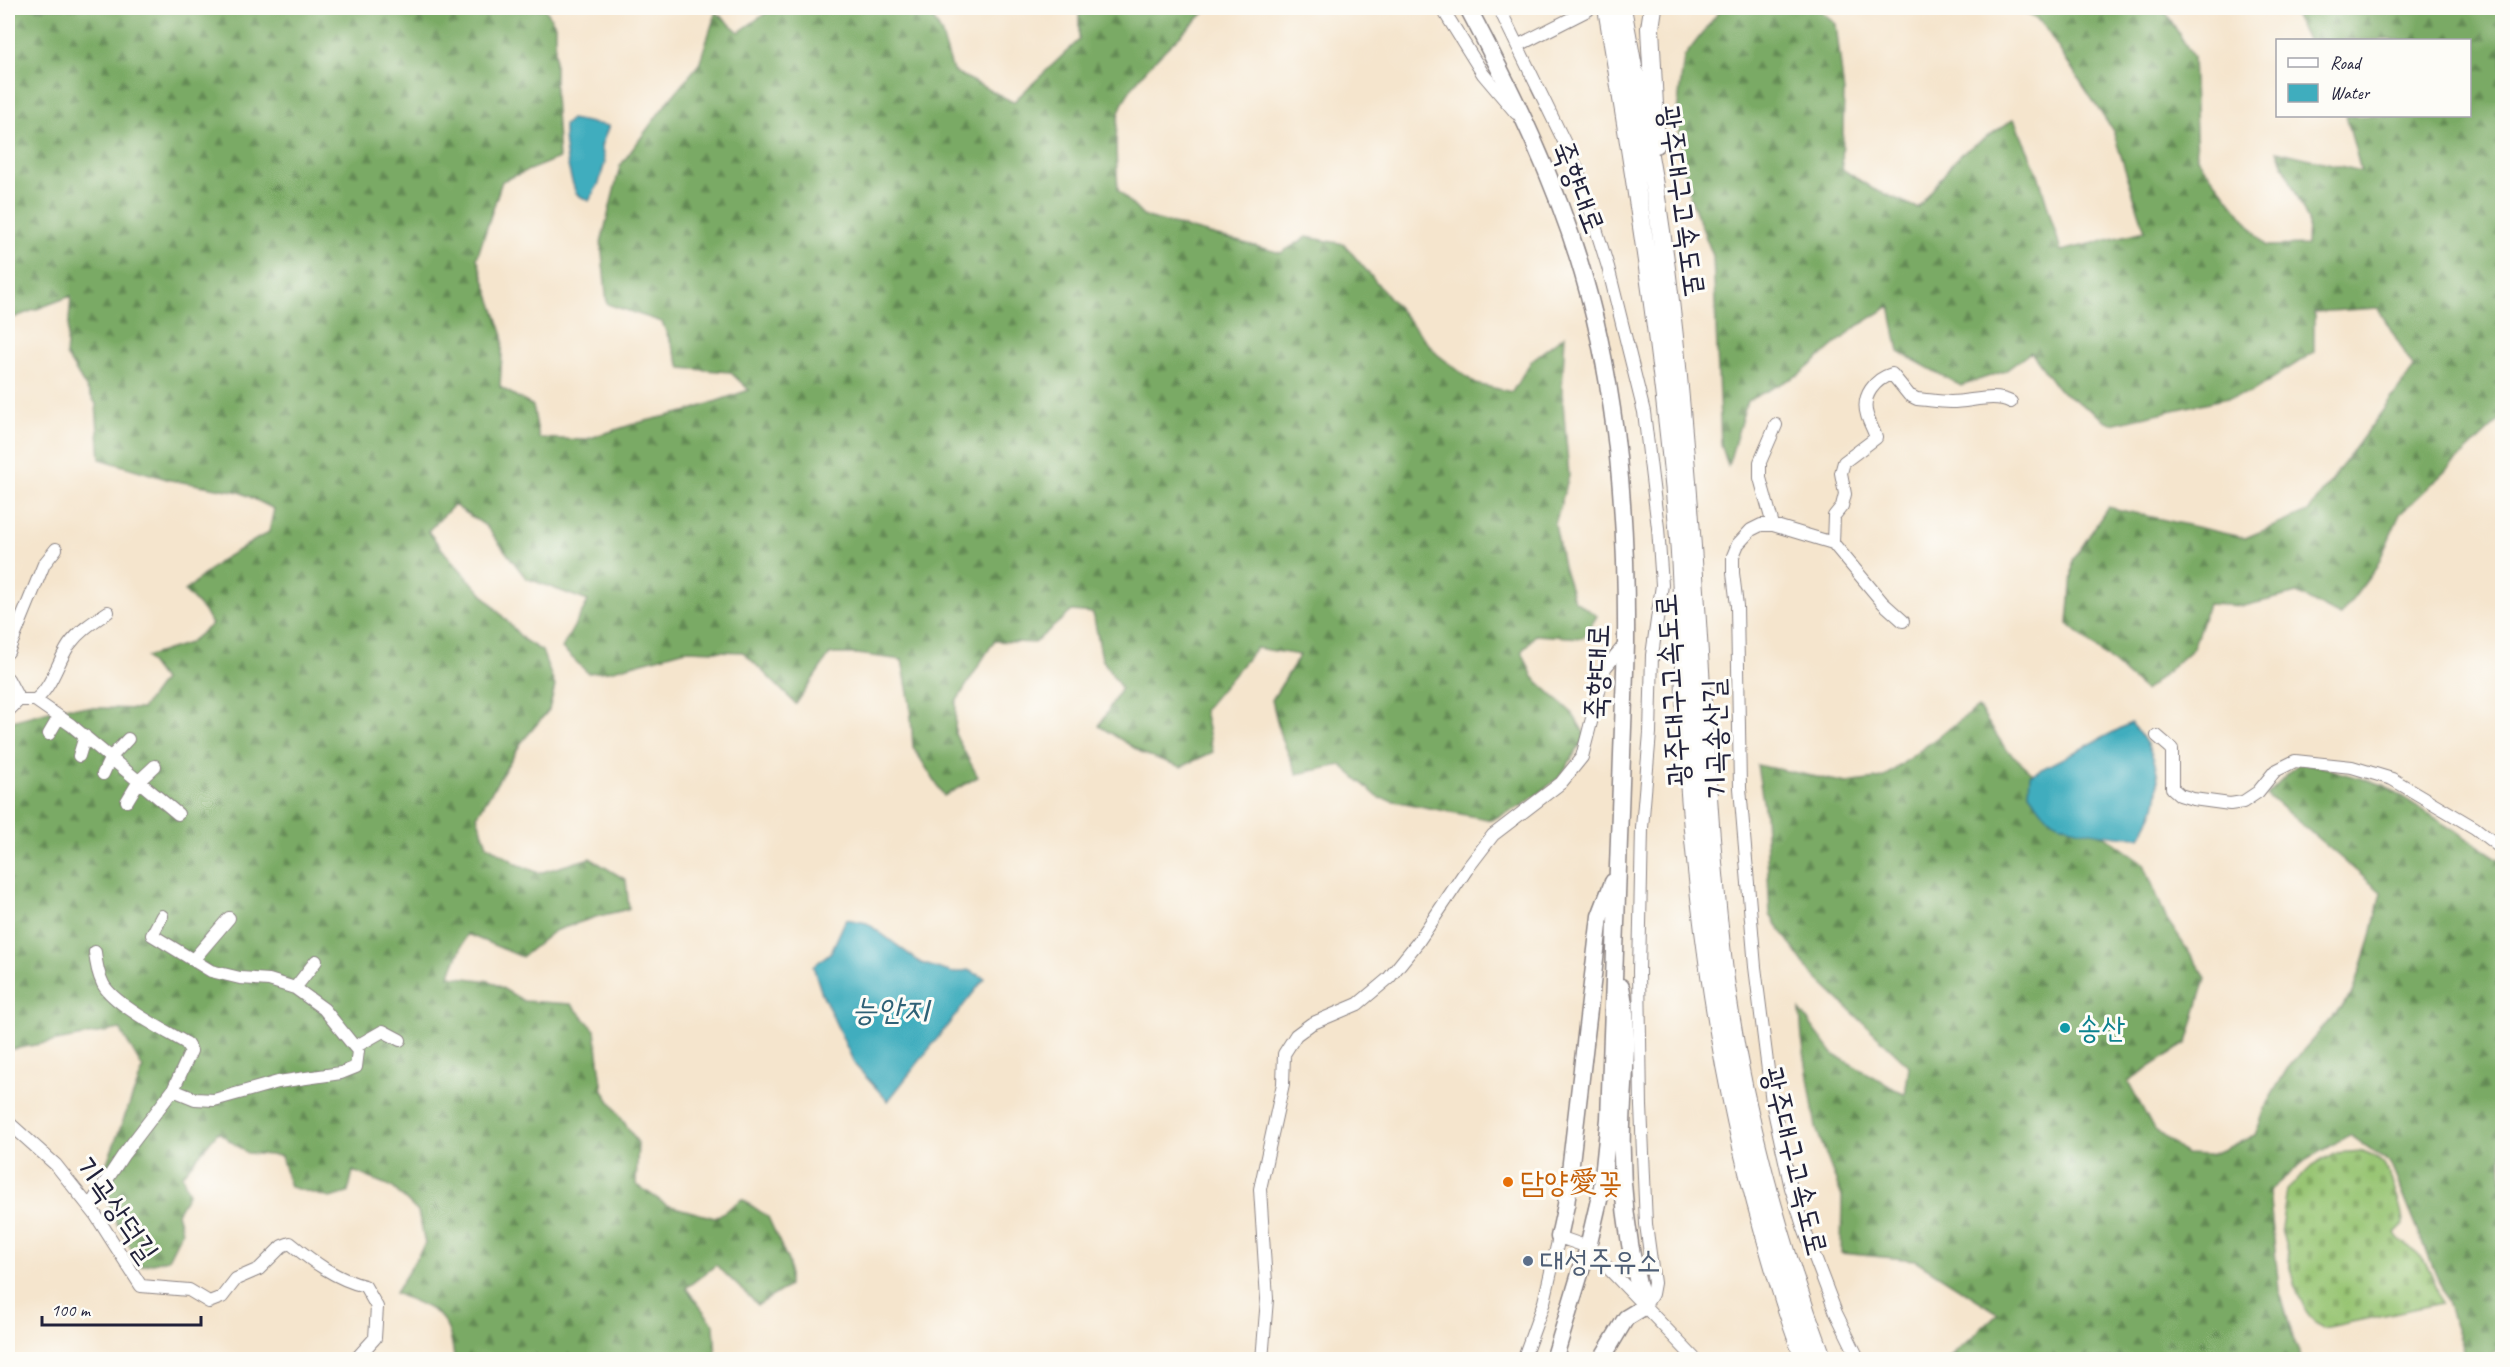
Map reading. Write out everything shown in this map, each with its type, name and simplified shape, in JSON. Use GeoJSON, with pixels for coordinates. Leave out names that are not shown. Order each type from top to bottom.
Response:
{"type":"FeatureCollection","features":[{"type":"Feature","properties":{"kind":"highway","name":"광주대구고속도로"},"geometry":{"type":"LineString","coordinates":[[1607,8],[1641,206],[1669,433],[1678,529],[1688,767],[1710,982],[1743,1159],[1805,1359]]}},
{"type":"Feature","properties":{"kind":"highway","name":"광주대구고속도로"},"geometry":{"type":"LineString","coordinates":[[1622,8],[1657,206],[1683,428],[1704,767],[1725,982],[1741,1071],[1760,1153],[1786,1250],[1823,1359]]}},
{"type":"Feature","properties":{"kind":"highway"},"geometry":{"type":"LineString","coordinates":[[1653,8],[1650,28],[1654,79],[1657,206]]}},
{"type":"Feature","properties":{"kind":"main road","name":"죽향대로"},"geometry":{"type":"LineString","coordinates":[[1468,8],[1527,125],[1556,196],[1583,274],[1600,342],[1621,473],[1626,643],[1609,1119],[1602,1187],[1588,1247],[1554,1359]]}},
{"type":"Feature","properties":{"kind":"main road"},"geometry":{"type":"LineString","coordinates":[[1559,1237],[1566,1205],[1600,916],[1618,870]]}},
{"type":"Feature","properties":{"kind":"main road"},"geometry":{"type":"LineString","coordinates":[[1601,1359],[1626,1318],[1644,1307],[1634,1272],[1623,1169],[1622,1123],[1626,1036],[1624,1001],[1615,960]]}},
{"type":"Feature","properties":{"kind":"street"},"geometry":{"type":"LineString","coordinates":[[1442,8],[1483,74],[1527,125]]}},
{"type":"Feature","properties":{"kind":"street"},"geometry":{"type":"LineString","coordinates":[[1499,8],[1519,45],[1576,168],[1608,267],[1644,412],[1658,528],[1662,585],[1652,655],[1650,733],[1642,828],[1638,971],[1645,1200],[1654,1283],[1652,1294],[1644,1307]]}},
{"type":"Feature","properties":{"kind":"street"},"geometry":{"type":"LineString","coordinates":[[1519,45],[1588,10]]}},
{"type":"Feature","properties":{"kind":"street"},"geometry":{"type":"LineString","coordinates":[[1833,543],[1834,516],[1842,506],[1845,494],[1841,473],[1844,462],[1876,438],[1866,413],[1865,402],[1871,388],[1882,377],[1892,374],[1909,395],[1917,399],[1976,401],[1994,397],[2011,402]]}},
{"type":"Feature","properties":{"kind":"street"},"geometry":{"type":"LineString","coordinates":[[1776,425],[1760,462],[1760,478],[1773,525],[1833,543],[1883,603],[1903,621]]}},
{"type":"Feature","properties":{"kind":"street","name":"기곡송산길"},"geometry":{"type":"LineString","coordinates":[[1773,525],[1761,525],[1751,530],[1738,544],[1733,556],[1737,606],[1740,788],[1755,967],[1772,1102],[1791,1188],[1817,1267],[1858,1359]]}},
{"type":"Feature","properties":{"kind":"street"},"geometry":{"type":"LineString","coordinates":[[8,652],[44,564],[56,549]]}},
{"type":"Feature","properties":{"kind":"street"},"geometry":{"type":"LineString","coordinates":[[35,700],[45,692],[69,645],[85,627],[108,612]]}},
{"type":"Feature","properties":{"kind":"street"},"geometry":{"type":"LineString","coordinates":[[1262,1359],[1267,1299],[1260,1189],[1283,1084],[1284,1054],[1296,1035],[1311,1024],[1358,1004],[1389,978],[1418,942],[1493,835],[1561,783],[1582,757],[1605,668],[1626,643]]}},
{"type":"Feature","properties":{"kind":"street"},"geometry":{"type":"LineString","coordinates":[[8,679],[19,700]]}},
{"type":"Feature","properties":{"kind":"street"},"geometry":{"type":"LineString","coordinates":[[8,711],[19,700],[35,700],[85,736],[178,814]]}},
{"type":"Feature","properties":{"kind":"street"},"geometry":{"type":"LineString","coordinates":[[49,734],[59,717]]}},
{"type":"Feature","properties":{"kind":"street"},"geometry":{"type":"LineString","coordinates":[[79,756],[85,736]]}},
{"type":"Feature","properties":{"kind":"street"},"geometry":{"type":"LineString","coordinates":[[2157,736],[2172,749],[2172,788],[2180,795],[2230,804],[2243,802],[2258,792],[2275,771],[2295,761],[2352,767],[2392,779],[2475,828],[2502,849]]}},
{"type":"Feature","properties":{"kind":"street"},"geometry":{"type":"LineString","coordinates":[[103,774],[111,757],[128,739]]}},
{"type":"Feature","properties":{"kind":"street"},"geometry":{"type":"LineString","coordinates":[[127,801],[140,781],[155,766]]}},
{"type":"Feature","properties":{"kind":"street"},"geometry":{"type":"LineString","coordinates":[[162,916],[152,935],[211,971],[240,978],[269,980],[295,988],[324,1009],[358,1051],[356,1067],[341,1074],[278,1082],[214,1100],[195,1099],[173,1090]]}},
{"type":"Feature","properties":{"kind":"street"},"geometry":{"type":"LineString","coordinates":[[194,960],[229,918]]}},
{"type":"Feature","properties":{"kind":"street"},"geometry":{"type":"LineString","coordinates":[[89,1207],[124,1154],[173,1090],[191,1051],[186,1043],[117,1000],[104,986],[97,968],[95,952]]}},
{"type":"Feature","properties":{"kind":"street"},"geometry":{"type":"LineString","coordinates":[[295,988],[316,961]]}},
{"type":"Feature","properties":{"kind":"street"},"geometry":{"type":"LineString","coordinates":[[356,1047],[383,1031],[400,1040]]}},
{"type":"Feature","properties":{"kind":"street","name":"기곡상덕길"},"geometry":{"type":"LineString","coordinates":[[8,1122],[56,1165],[89,1207],[141,1286],[189,1290],[209,1302],[222,1298],[236,1279],[259,1269],[282,1246],[290,1243],[308,1257],[351,1283],[365,1286],[377,1307],[375,1338],[355,1359]]}},
{"type":"Feature","properties":{"kind":"street"},"geometry":{"type":"LineString","coordinates":[[1523,1359],[1544,1302],[1559,1237],[1588,1247],[1696,1359]]}},
{"type":"Feature","properties":{"kind":"green space"},"geometry":{"type":"Polygon","coordinates":[[[8,8],[545,8],[555,25],[555,95],[559,158],[502,181],[477,258],[503,336],[500,387],[533,406],[539,438],[584,440],[637,423],[688,411],[749,390],[730,372],[681,368],[662,322],[607,304],[601,243],[620,166],[699,64],[716,12],[739,32],[773,8],[927,8],[941,32],[953,71],[1013,102],[1079,40],[1079,8],[1209,8],[1148,68],[1121,107],[1116,136],[1118,190],[1143,216],[1281,253],[1307,237],[1344,244],[1437,354],[1476,384],[1512,392],[1532,360],[1565,335],[1562,390],[1569,476],[1555,524],[1563,566],[1574,600],[1597,616],[1583,638],[1535,635],[1522,651],[1533,677],[1572,713],[1586,736],[1560,777],[1523,805],[1491,820],[1379,798],[1341,765],[1297,774],[1280,734],[1272,700],[1300,655],[1256,648],[1204,710],[1213,752],[1181,767],[1144,754],[1099,726],[1121,688],[1102,659],[1093,613],[1072,611],[1034,643],[994,641],[956,702],[955,734],[978,777],[944,796],[913,747],[910,704],[902,660],[857,654],[830,654],[796,704],[743,652],[686,650],[610,671],[588,673],[562,648],[588,601],[526,578],[486,526],[454,505],[428,531],[524,640],[542,651],[555,686],[549,710],[521,743],[477,816],[487,845],[517,864],[539,873],[590,858],[626,880],[629,909],[554,931],[522,957],[467,934],[449,976],[490,981],[524,1001],[571,1004],[595,1030],[603,1091],[638,1143],[636,1184],[667,1205],[715,1218],[742,1199],[768,1217],[789,1263],[789,1286],[758,1305],[716,1265],[686,1288],[714,1325],[716,1359],[454,1359],[449,1331],[438,1315],[421,1304],[395,1293],[425,1244],[418,1212],[392,1187],[353,1171],[348,1193],[330,1198],[290,1187],[281,1156],[247,1153],[218,1132],[182,1175],[189,1193],[177,1213],[182,1231],[168,1259],[141,1266],[111,1213],[101,1178],[143,1069],[120,1029],[8,1050],[8,722],[64,707],[142,709],[163,680],[146,657],[189,643],[212,624],[203,610],[185,591],[221,560],[269,532],[274,509],[240,492],[170,480],[100,459],[96,404],[66,355],[71,296],[8,320],[8,8]]]}},
{"type":"Feature","properties":{"kind":"green space"},"geometry":{"type":"Polygon","coordinates":[[[1818,8],[1836,24],[1844,93],[1842,169],[1873,189],[1918,208],[1959,155],[2014,119],[2038,174],[2061,251],[2145,231],[2113,131],[2042,23],[2019,8],[2156,8],[2167,14],[2193,57],[2197,158],[2266,246],[2307,245],[2308,221],[2277,151],[2361,171],[2346,117],[2471,117],[2471,39],[2306,39],[2293,8],[2502,8],[2502,418],[2400,514],[2376,568],[2340,616],[2297,593],[2244,606],[2208,604],[2193,648],[2145,691],[2068,624],[2073,560],[2108,507],[2245,538],[2308,512],[2414,368],[2378,308],[2314,312],[2314,352],[2250,393],[2111,424],[2058,389],[2031,352],[2005,371],[1961,386],[1899,352],[1890,306],[1856,327],[1800,374],[1747,401],[1728,466],[1721,444],[1713,256],[1687,189],[1677,112],[1684,57],[1721,9],[1818,8]]]}},
{"type":"Feature","properties":{"kind":"green space"},"geometry":{"type":"Polygon","coordinates":[[[1978,707],[2005,748],[2093,827],[2144,864],[2166,918],[2206,978],[2187,1043],[2128,1081],[2153,1128],[2185,1154],[2210,1155],[2255,1136],[2267,1103],[2287,1069],[2353,993],[2370,940],[2381,892],[2267,795],[2301,761],[2384,785],[2502,861],[2502,1343],[2489,1359],[2466,1359],[2446,1299],[2390,1163],[2350,1135],[2306,1160],[2269,1191],[2279,1289],[2294,1341],[2302,1359],[1948,1359],[1998,1313],[1915,1260],[1841,1253],[1842,1197],[1816,1128],[1802,1039],[1800,1010],[1833,1054],[1905,1095],[1909,1066],[1810,972],[1770,915],[1765,814],[1757,765],[1847,783],[1883,778],[1978,707]]]}},
{"type":"Feature","properties":{"kind":"green space"},"geometry":{"type":"Polygon","coordinates":[[[2363,1151],[2381,1161],[2385,1166],[2401,1211],[2403,1225],[2395,1233],[2427,1265],[2441,1303],[2324,1328],[2315,1323],[2306,1311],[2297,1292],[2281,1228],[2287,1190],[2312,1166],[2334,1153],[2363,1151]]]}},
{"type":"Feature","properties":{"kind":"water"},"geometry":{"type":"Polygon","coordinates":[[[571,119],[609,126],[601,146],[605,162],[599,183],[589,201],[576,194],[568,169],[564,125],[571,119]]]}},
{"type":"Feature","properties":{"kind":"water"},"geometry":{"type":"Polygon","coordinates":[[[2131,723],[2150,750],[2158,778],[2155,807],[2140,837],[2118,836],[2078,829],[2066,826],[2047,816],[2029,793],[2030,775],[2131,723]]]}},
{"type":"Feature","properties":{"kind":"water","name":"능안지"},"geometry":{"type":"Polygon","coordinates":[[[846,919],[867,923],[921,963],[953,973],[968,970],[985,978],[888,1101],[855,1065],[821,991],[813,966],[831,952],[846,919]]]}},
{"type":"Feature","properties":{"kind":"place","name":"송산"},"geometry":{"type":"Point","coordinates":[2065,1028]}},
{"type":"Feature","properties":{"kind":"place","name":"담양愛꽂"},"geometry":{"type":"Point","coordinates":[1508,1182]}},
{"type":"Feature","properties":{"kind":"place","name":"대성주유소"},"geometry":{"type":"Point","coordinates":[1528,1261]}}]}
